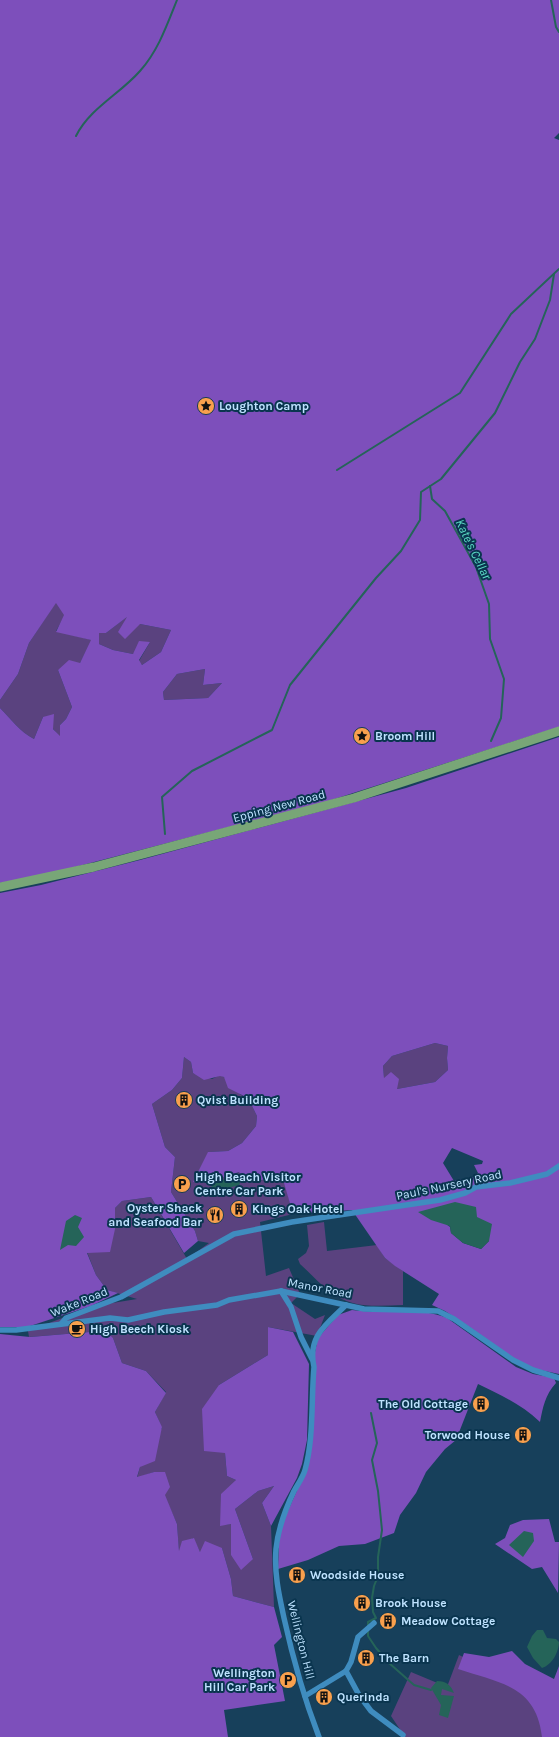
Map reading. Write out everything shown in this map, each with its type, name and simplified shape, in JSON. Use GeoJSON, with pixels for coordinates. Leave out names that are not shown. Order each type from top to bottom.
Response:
{"type":"FeatureCollection","features":[{"type":"Feature","properties":{"kind":"main road","name":"Epping New Road"},"geometry":{"type":"LineString","coordinates":[[0,887],[94,867],[347,800],[559,731]]}},
{"type":"Feature","properties":{"kind":"street","name":"Paul's Nursery Road"},"geometry":{"type":"LineString","coordinates":[[181,1263],[234,1234],[292,1222],[349,1215],[440,1200],[465,1193],[476,1187],[510,1183],[547,1174],[559,1166]]}},
{"type":"Feature","properties":{"kind":"street","name":"Wake Road"},"geometry":{"type":"LineString","coordinates":[[0,1330],[16,1330],[61,1324],[66,1318],[121,1297],[181,1263]]}},
{"type":"Feature","properties":{"kind":"street","name":"Manor Road"},"geometry":{"type":"LineString","coordinates":[[61,1324],[110,1318],[128,1320],[164,1312],[217,1305],[229,1300],[281,1291],[364,1309],[438,1311],[454,1319],[513,1360],[533,1370],[559,1378]]}},
{"type":"Feature","properties":{"kind":"street","name":"Wellington Hill"},"geometry":{"type":"LineString","coordinates":[[281,1291],[291,1307],[301,1337],[314,1367],[309,1454],[305,1472],[285,1510],[280,1525],[276,1548],[278,1593],[301,1687],[319,1737]]}},
{"type":"Feature","properties":{"kind":"street","name":"Wellington Hill"},"geometry":{"type":"LineString","coordinates":[[312,1360],[315,1344],[323,1327],[346,1305]]}},
{"type":"Feature","properties":{"kind":"street"},"geometry":{"type":"LineString","coordinates":[[305,1696],[346,1671],[351,1662],[358,1637],[374,1623]]}},
{"type":"Feature","properties":{"kind":"street"},"geometry":{"type":"LineString","coordinates":[[346,1671],[358,1695],[371,1711],[403,1735]]}},
{"type":"Feature","properties":{"kind":"shaded area"},"geometry":{"type":"Polygon","coordinates":[[[0,0],[559,0],[559,133],[554,138],[559,140],[559,727],[322,803],[44,875],[0,883],[0,708],[20,729],[34,739],[43,717],[54,714],[53,729],[60,736],[60,725],[66,719],[72,707],[58,670],[69,660],[80,663],[91,640],[56,632],[64,615],[56,603],[29,643],[18,674],[0,700],[0,0]],[[127,617],[106,633],[99,633],[99,644],[113,650],[133,654],[139,641],[150,642],[139,660],[142,665],[161,652],[171,630],[140,624],[125,639],[118,632],[127,617]],[[205,669],[177,674],[163,692],[164,700],[208,698],[222,683],[203,685],[205,669]]]}},
{"type":"Feature","properties":{"kind":"shaded area"},"geometry":{"type":"Polygon","coordinates":[[[56,602],[65,615],[56,631],[92,640],[80,663],[58,670],[72,707],[66,719],[60,725],[60,737],[43,717],[34,739],[20,729],[0,708],[0,700],[18,674],[29,643],[56,602]]]}},
{"type":"Feature","properties":{"kind":"shaded area"},"geometry":{"type":"Polygon","coordinates":[[[128,616],[140,624],[171,630],[161,652],[142,665],[139,661],[150,642],[133,654],[113,650],[99,644],[98,633],[106,633],[128,616]]]}},
{"type":"Feature","properties":{"kind":"shaded area"},"geometry":{"type":"Polygon","coordinates":[[[205,669],[203,685],[222,683],[208,698],[164,700],[163,692],[177,674],[205,669]]]}},
{"type":"Feature","properties":{"kind":"shaded area"},"geometry":{"type":"Polygon","coordinates":[[[559,737],[559,1374],[526,1367],[468,1326],[445,1311],[432,1305],[439,1294],[385,1258],[352,1210],[293,1214],[282,1176],[247,1183],[239,1172],[205,1183],[193,1182],[208,1152],[228,1151],[242,1143],[256,1126],[257,1116],[248,1098],[228,1088],[224,1077],[220,1076],[204,1080],[193,1073],[191,1062],[184,1057],[182,1078],[172,1090],[152,1104],[165,1147],[175,1157],[171,1192],[195,1231],[198,1241],[184,1253],[151,1197],[122,1201],[115,1208],[115,1229],[110,1252],[87,1253],[96,1275],[107,1290],[118,1293],[91,1306],[27,1327],[0,1327],[0,893],[41,885],[140,860],[406,788],[559,737]],[[435,1043],[392,1056],[383,1066],[384,1078],[391,1072],[399,1079],[397,1089],[435,1082],[448,1070],[448,1046],[435,1043]],[[452,1148],[443,1163],[454,1181],[473,1177],[478,1173],[474,1165],[482,1164],[483,1161],[452,1148]],[[446,1224],[450,1227],[451,1233],[463,1243],[481,1249],[489,1241],[446,1224]]]}},
{"type":"Feature","properties":{"kind":"shaded area"},"geometry":{"type":"Polygon","coordinates":[[[435,1043],[448,1046],[448,1070],[435,1082],[397,1089],[384,1079],[383,1066],[392,1056],[435,1043]]]}},
{"type":"Feature","properties":{"kind":"shaded area"},"geometry":{"type":"Polygon","coordinates":[[[184,1057],[191,1062],[193,1073],[212,1079],[220,1075],[224,1077],[241,1095],[248,1098],[257,1116],[256,1126],[242,1143],[228,1151],[208,1152],[226,1175],[240,1172],[248,1183],[283,1176],[293,1214],[260,1222],[266,1276],[289,1268],[300,1294],[291,1303],[315,1319],[325,1315],[317,1336],[268,1327],[268,1355],[219,1385],[227,1476],[236,1480],[220,1525],[231,1524],[231,1555],[253,1559],[235,1509],[258,1491],[274,1486],[262,1503],[271,1526],[274,1607],[233,1596],[231,1579],[222,1548],[200,1552],[193,1538],[179,1553],[177,1524],[154,1472],[137,1478],[140,1467],[162,1428],[155,1412],[166,1392],[146,1371],[122,1363],[113,1338],[91,1332],[29,1337],[28,1331],[94,1306],[137,1299],[107,1290],[96,1275],[87,1252],[115,1229],[115,1208],[122,1201],[151,1197],[187,1259],[209,1243],[198,1241],[195,1231],[171,1192],[175,1157],[165,1147],[152,1104],[172,1090],[182,1078],[184,1057]]]}},
{"type":"Feature","properties":{"kind":"shaded area"},"geometry":{"type":"Polygon","coordinates":[[[236,1176],[238,1177],[240,1183],[239,1185],[215,1192],[213,1191],[211,1185],[212,1183],[236,1176]]]}},
{"type":"Feature","properties":{"kind":"shaded area"},"geometry":{"type":"Polygon","coordinates":[[[455,1202],[476,1207],[477,1217],[492,1224],[489,1241],[481,1249],[463,1243],[451,1233],[450,1226],[431,1220],[418,1212],[455,1202]]]}},
{"type":"Feature","properties":{"kind":"shaded area"},"geometry":{"type":"Polygon","coordinates":[[[75,1215],[82,1218],[78,1227],[84,1237],[76,1246],[68,1245],[60,1250],[66,1221],[75,1215]]]}},
{"type":"Feature","properties":{"kind":"shaded area"},"geometry":{"type":"Polygon","coordinates":[[[324,1222],[327,1251],[377,1245],[385,1258],[403,1271],[403,1305],[374,1306],[355,1304],[346,1301],[329,1291],[300,1264],[298,1259],[306,1253],[309,1246],[307,1225],[324,1222]]]}},
{"type":"Feature","properties":{"kind":"shaded area"},"geometry":{"type":"Polygon","coordinates":[[[352,1310],[376,1312],[424,1312],[447,1318],[516,1367],[533,1374],[554,1378],[556,1383],[543,1406],[540,1422],[519,1405],[478,1384],[456,1440],[445,1449],[426,1472],[416,1493],[400,1515],[394,1533],[365,1544],[339,1546],[308,1560],[278,1569],[279,1542],[282,1524],[308,1466],[315,1352],[318,1338],[338,1315],[352,1310]]]}},
{"type":"Feature","properties":{"kind":"shaded area"},"geometry":{"type":"Polygon","coordinates":[[[101,1327],[113,1338],[122,1363],[146,1371],[166,1393],[155,1412],[162,1427],[155,1461],[140,1467],[137,1477],[154,1472],[165,1472],[170,1487],[165,1495],[177,1524],[179,1551],[182,1541],[194,1538],[200,1552],[205,1541],[222,1548],[231,1579],[233,1596],[274,1607],[282,1637],[274,1645],[285,1701],[224,1710],[228,1737],[0,1737],[0,1334],[30,1337],[90,1332],[101,1327]]]}},
{"type":"Feature","properties":{"kind":"shaded area"},"geometry":{"type":"Polygon","coordinates":[[[268,1327],[293,1332],[309,1364],[307,1440],[302,1464],[297,1478],[271,1526],[262,1503],[274,1486],[258,1491],[235,1509],[253,1559],[241,1570],[231,1555],[231,1524],[220,1526],[221,1494],[236,1480],[227,1476],[225,1453],[204,1451],[202,1409],[219,1385],[268,1355],[268,1327]]]}},
{"type":"Feature","properties":{"kind":"shaded area"},"geometry":{"type":"Polygon","coordinates":[[[549,1519],[555,1542],[559,1542],[558,1593],[542,1567],[532,1569],[495,1544],[505,1538],[510,1525],[523,1520],[549,1519]]]}},
{"type":"Feature","properties":{"kind":"shaded area"},"geometry":{"type":"Polygon","coordinates":[[[524,1531],[533,1533],[534,1541],[523,1557],[509,1545],[524,1531]]]}},
{"type":"Feature","properties":{"kind":"shaded area"},"geometry":{"type":"Polygon","coordinates":[[[537,1630],[543,1630],[547,1638],[556,1639],[559,1642],[558,1650],[554,1658],[549,1664],[542,1668],[533,1658],[527,1647],[532,1636],[537,1630]]]}},
{"type":"Feature","properties":{"kind":"shaded area"},"geometry":{"type":"Polygon","coordinates":[[[512,1651],[525,1664],[554,1679],[559,1666],[559,1737],[542,1737],[538,1720],[532,1706],[524,1696],[501,1683],[458,1669],[464,1653],[489,1657],[512,1651]]]}},
{"type":"Feature","properties":{"kind":"shaded area"},"geometry":{"type":"Polygon","coordinates":[[[459,1655],[559,1704],[549,1737],[405,1737],[391,1716],[411,1672],[447,1687],[459,1655]]]}},
{"type":"Feature","properties":{"kind":"shaded area"},"geometry":{"type":"Polygon","coordinates":[[[437,1681],[448,1684],[454,1693],[442,1689],[441,1695],[454,1696],[448,1718],[439,1715],[441,1705],[431,1688],[437,1681]]]}},
{"type":"Feature","properties":{"kind":"waterway"},"geometry":{"type":"LineString","coordinates":[[76,136],[89,117],[132,79],[152,55],[162,37],[177,0]]}},
{"type":"Feature","properties":{"kind":"waterway"},"geometry":{"type":"LineString","coordinates":[[551,0],[556,27],[559,32]]}},
{"type":"Feature","properties":{"kind":"waterway"},"geometry":{"type":"LineString","coordinates":[[337,470],[460,393],[511,314],[559,269]]}},
{"type":"Feature","properties":{"kind":"waterway"},"geometry":{"type":"LineString","coordinates":[[165,834],[162,797],[192,771],[272,730],[290,685],[376,578],[401,551],[420,520],[421,492],[441,479],[495,413],[520,362],[535,339],[550,300],[554,274]]}},
{"type":"Feature","properties":{"kind":"waterway","name":"Kate's Cellar"},"geometry":{"type":"LineString","coordinates":[[430,486],[432,499],[445,511],[476,567],[489,604],[490,639],[504,679],[501,718],[491,741]]}},
{"type":"Feature","properties":{"kind":"waterway"},"geometry":{"type":"LineString","coordinates":[[371,1413],[377,1443],[372,1460],[378,1491],[382,1530],[378,1557],[378,1576],[374,1586],[372,1598],[373,1612],[376,1618],[368,1622],[368,1636],[389,1663],[414,1685],[431,1690]]}},
{"type":"Feature","properties":{"kind":"place","name":"Loughton Camp"},"geometry":{"type":"Point","coordinates":[206,406]}},
{"type":"Feature","properties":{"kind":"place","name":"Broom Hill"},"geometry":{"type":"Point","coordinates":[362,736]}},
{"type":"Feature","properties":{"kind":"place","name":"Qvist Building"},"geometry":{"type":"Point","coordinates":[184,1100]}},
{"type":"Feature","properties":{"kind":"place","name":"High Beach Visitor Centre Car Park"},"geometry":{"type":"Point","coordinates":[182,1184]}},
{"type":"Feature","properties":{"kind":"place","name":"Kings Oak Hotel"},"geometry":{"type":"Point","coordinates":[239,1209]}},
{"type":"Feature","properties":{"kind":"place","name":"Oyster Shack and Seafood Bar"},"geometry":{"type":"Point","coordinates":[215,1215]}},
{"type":"Feature","properties":{"kind":"place","name":"High Beech Kiosk"},"geometry":{"type":"Point","coordinates":[77,1329]}},
{"type":"Feature","properties":{"kind":"place","name":"The Old Cottage"},"geometry":{"type":"Point","coordinates":[481,1404]}},
{"type":"Feature","properties":{"kind":"place","name":"Torwood House"},"geometry":{"type":"Point","coordinates":[523,1435]}},
{"type":"Feature","properties":{"kind":"place","name":"Woodside House"},"geometry":{"type":"Point","coordinates":[297,1575]}},
{"type":"Feature","properties":{"kind":"place","name":"Brook House"},"geometry":{"type":"Point","coordinates":[362,1603]}},
{"type":"Feature","properties":{"kind":"place","name":"Meadow Cottage"},"geometry":{"type":"Point","coordinates":[388,1621]}},
{"type":"Feature","properties":{"kind":"place","name":"The Barn"},"geometry":{"type":"Point","coordinates":[366,1658]}},
{"type":"Feature","properties":{"kind":"place","name":"Wellington Hill Car Park"},"geometry":{"type":"Point","coordinates":[288,1680]}},
{"type":"Feature","properties":{"kind":"place","name":"Querinda"},"geometry":{"type":"Point","coordinates":[324,1697]}}]}
